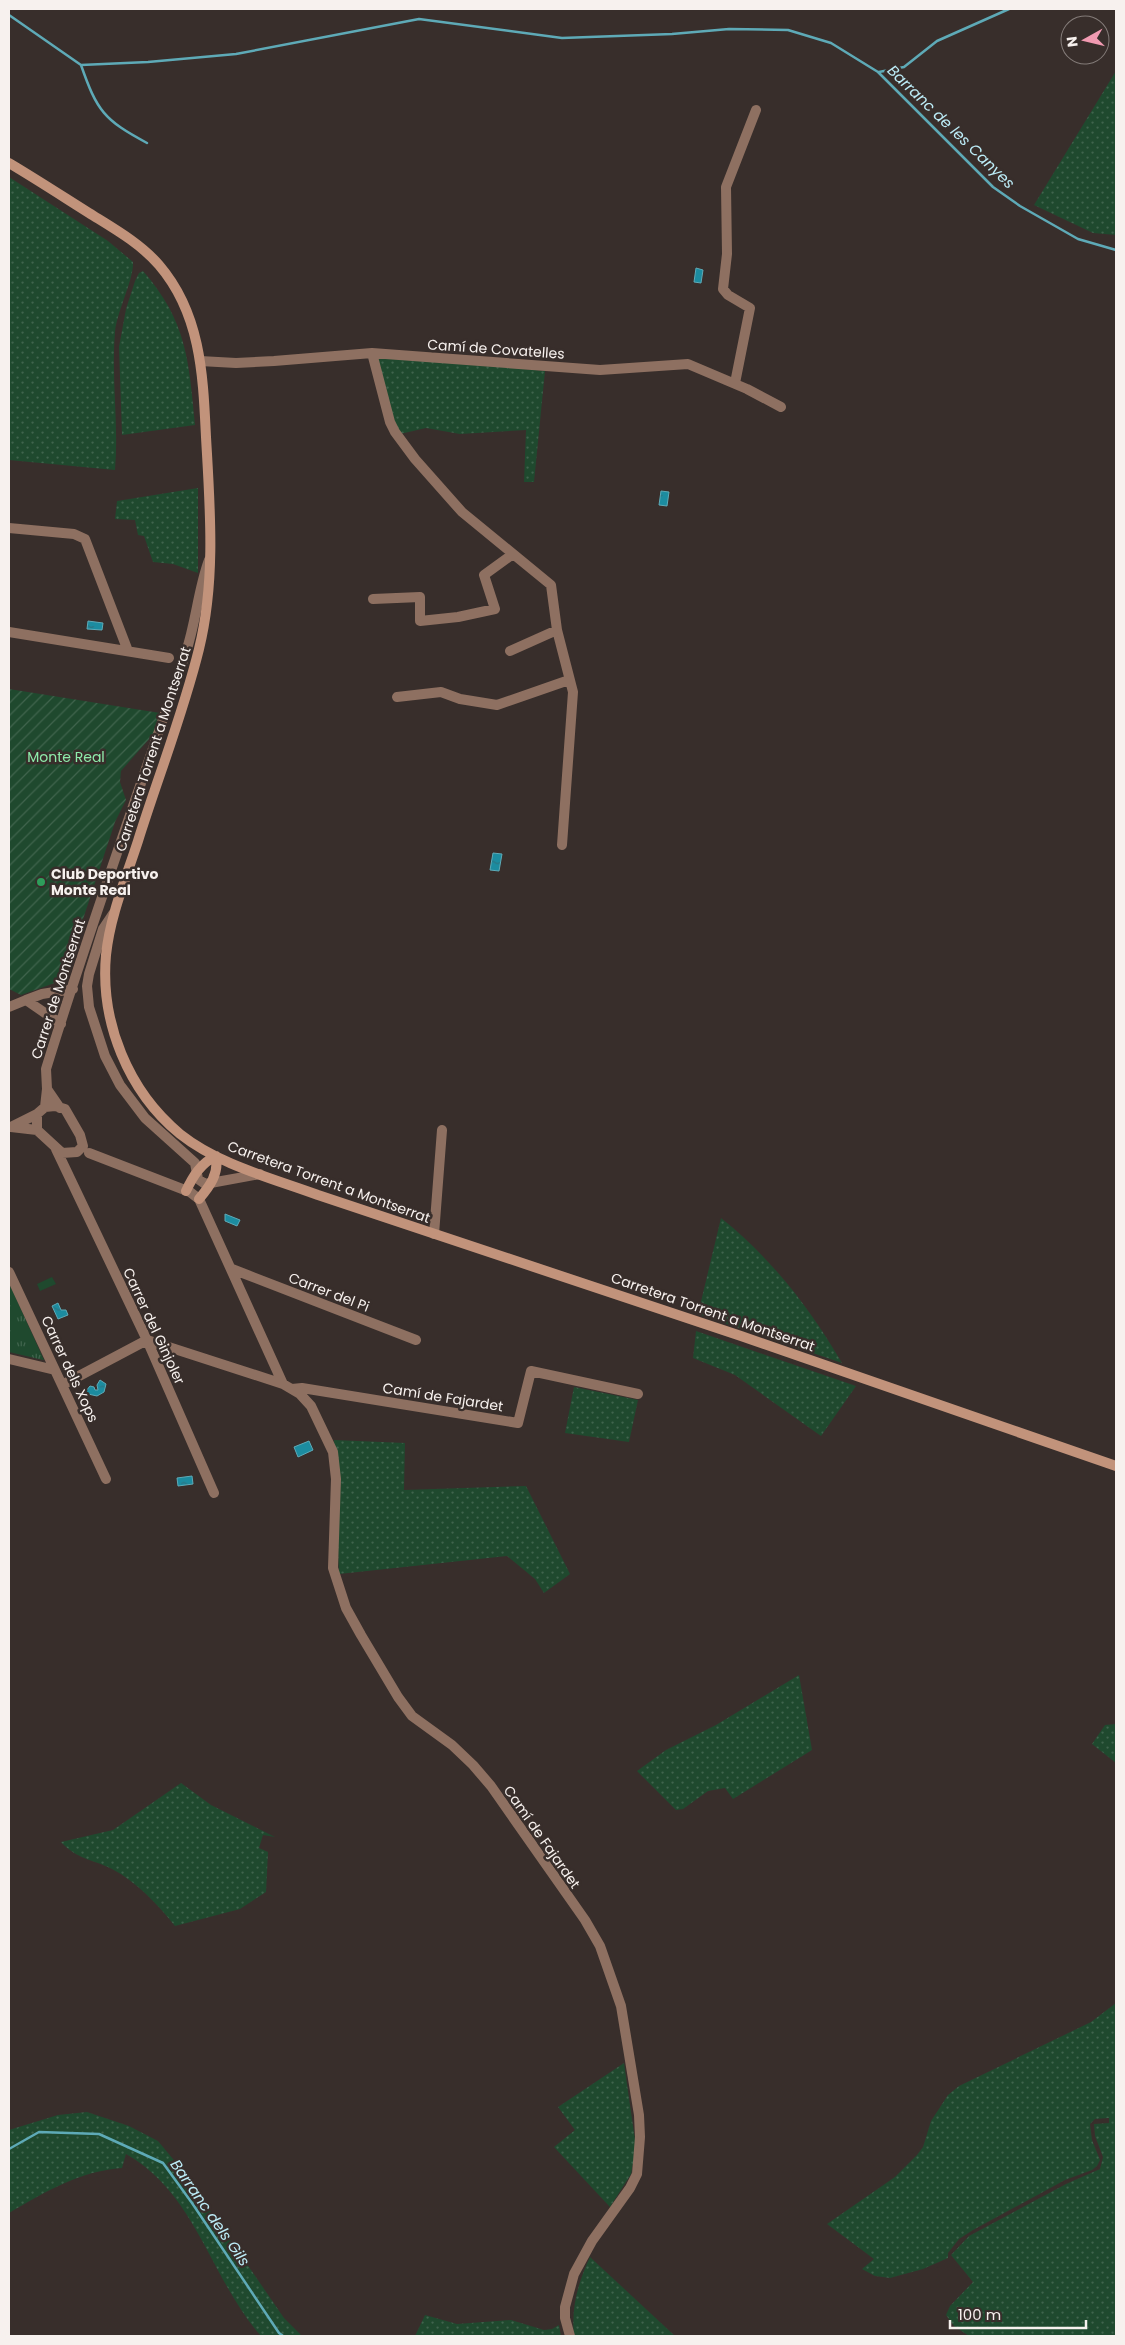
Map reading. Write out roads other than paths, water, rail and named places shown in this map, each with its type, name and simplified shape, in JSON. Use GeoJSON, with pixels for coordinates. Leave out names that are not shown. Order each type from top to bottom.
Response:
{"type":"FeatureCollection","features":[{"type":"Feature","properties":{"kind":"main road","name":"Carretera Torrent a Montserrat"},"geometry":{"type":"LineString","coordinates":[[9,163],[120,233],[158,263],[172,282],[188,312],[200,361],[210,514],[210,556],[205,620],[199,649],[115,911],[106,956],[106,986],[113,1034],[139,1087],[154,1106],[181,1135],[216,1156],[260,1174],[434,1234],[723,1329],[1116,1466]]}},
{"type":"Feature","properties":{"kind":"main road"},"geometry":{"type":"LineString","coordinates":[[188,1191],[196,1174],[206,1161],[216,1156],[217,1165],[212,1182],[199,1199]]}},
{"type":"Feature","properties":{"kind":"street"},"geometry":{"type":"LineString","coordinates":[[735,383],[750,308],[728,296],[722,286],[727,254],[726,187],[756,110]]}},
{"type":"Feature","properties":{"kind":"street"},"geometry":{"type":"LineString","coordinates":[[372,353],[390,422],[404,445],[462,512],[551,585],[556,630],[573,692],[562,844]]}},
{"type":"Feature","properties":{"kind":"street","name":"Camí de Covatelles"},"geometry":{"type":"LineString","coordinates":[[200,361],[236,363],[274,362],[372,353],[600,370],[688,364],[735,383],[781,407]]}},
{"type":"Feature","properties":{"kind":"street"},"geometry":{"type":"LineString","coordinates":[[9,528],[74,534],[85,539],[128,651]]}},
{"type":"Feature","properties":{"kind":"street"},"geometry":{"type":"LineString","coordinates":[[373,599],[420,597],[420,622],[458,617],[495,609],[484,575],[513,554]]}},
{"type":"Feature","properties":{"kind":"street","name":"Carrer de Montserrat"},"geometry":{"type":"LineString","coordinates":[[37,1130],[47,1089],[46,1069],[128,818],[186,652],[202,581],[210,556]]}},
{"type":"Feature","properties":{"kind":"street"},"geometry":{"type":"LineString","coordinates":[[510,651],[556,630]]}},
{"type":"Feature","properties":{"kind":"street"},"geometry":{"type":"LineString","coordinates":[[9,632],[169,658],[186,652]]}},
{"type":"Feature","properties":{"kind":"street"},"geometry":{"type":"LineString","coordinates":[[169,658],[180,669]]}},
{"type":"Feature","properties":{"kind":"street"},"geometry":{"type":"LineString","coordinates":[[397,697],[441,692],[460,699],[497,705],[570,680]]}},
{"type":"Feature","properties":{"kind":"street","name":"Carrer de Montserrat"},"geometry":{"type":"LineString","coordinates":[[115,911],[103,929],[89,974],[87,986],[89,1007],[105,1056],[120,1085],[145,1118],[195,1163],[196,1174]]}},
{"type":"Feature","properties":{"kind":"street"},"geometry":{"type":"LineString","coordinates":[[9,1006],[42,994],[73,989]]}},
{"type":"Feature","properties":{"kind":"street"},"geometry":{"type":"LineString","coordinates":[[26,1000],[61,1024]]}},
{"type":"Feature","properties":{"kind":"street"},"geometry":{"type":"LineString","coordinates":[[47,1089],[60,1108]]}},
{"type":"Feature","properties":{"kind":"street"},"geometry":{"type":"LineString","coordinates":[[10,1128],[41,1111],[65,1109],[80,1135],[80,1151],[66,1171]]}},
{"type":"Feature","properties":{"kind":"street"},"geometry":{"type":"LineString","coordinates":[[10,1128],[37,1130],[56,1149]]}},
{"type":"Feature","properties":{"kind":"street"},"geometry":{"type":"LineString","coordinates":[[434,1234],[442,1130]]}},
{"type":"Feature","properties":{"kind":"street","name":"Camí de Fajardet"},"geometry":{"type":"LineString","coordinates":[[56,1149],[62,1153],[80,1151],[188,1191],[199,1199],[287,1387],[311,1406],[333,1452],[336,1480],[333,1568],[346,1608],[353,1622],[412,1716],[452,1745],[485,1779],[585,1920],[600,1946],[621,2006],[639,2114],[640,2136],[637,2174],[630,2188],[592,2241],[574,2274],[565,2318],[570,2336]]}},
{"type":"Feature","properties":{"kind":"street","name":"Carrer del Ginjoler"},"geometry":{"type":"LineString","coordinates":[[56,1149],[146,1340],[214,1493]]}},
{"type":"Feature","properties":{"kind":"street"},"geometry":{"type":"LineString","coordinates":[[196,1174],[198,1179],[205,1184],[260,1174]]}},
{"type":"Feature","properties":{"kind":"street","name":"Carrer del Pi"},"geometry":{"type":"LineString","coordinates":[[232,1268],[416,1340]]}},
{"type":"Feature","properties":{"kind":"street","name":"Carrer dels Xops"},"geometry":{"type":"LineString","coordinates":[[9,1272],[106,1479]]}},
{"type":"Feature","properties":{"kind":"street"},"geometry":{"type":"LineString","coordinates":[[62,1385],[146,1340],[287,1387]]}},
{"type":"Feature","properties":{"kind":"street"},"geometry":{"type":"LineString","coordinates":[[9,1358],[54,1370]]}},
{"type":"Feature","properties":{"kind":"street","name":"Camí de Fajardet"},"geometry":{"type":"LineString","coordinates":[[287,1387],[518,1423],[531,1371],[638,1394]]}},
{"type":"Feature","properties":{"kind":"water"},"geometry":{"type":"Polygon","coordinates":[[[696,268],[703,270],[701,283],[694,282],[696,268]]]}},
{"type":"Feature","properties":{"kind":"water"},"geometry":{"type":"Polygon","coordinates":[[[661,491],[669,492],[667,506],[659,505],[661,491]]]}},
{"type":"Feature","properties":{"kind":"water"},"geometry":{"type":"Polygon","coordinates":[[[88,621],[103,623],[102,630],[87,629],[88,621]]]}},
{"type":"Feature","properties":{"kind":"water"},"geometry":{"type":"Polygon","coordinates":[[[493,853],[502,854],[499,871],[490,870],[493,853]]]}},
{"type":"Feature","properties":{"kind":"water"},"geometry":{"type":"Polygon","coordinates":[[[225,1214],[240,1220],[237,1226],[225,1221],[225,1214]]]}},
{"type":"Feature","properties":{"kind":"water"},"geometry":{"type":"Polygon","coordinates":[[[58,1303],[61,1310],[66,1310],[68,1315],[58,1319],[52,1306],[58,1303]]]}},
{"type":"Feature","properties":{"kind":"water"},"geometry":{"type":"Polygon","coordinates":[[[100,1380],[106,1384],[104,1392],[97,1396],[88,1394],[86,1391],[90,1386],[98,1390],[97,1385],[100,1380]]]}},
{"type":"Feature","properties":{"kind":"water"},"geometry":{"type":"Polygon","coordinates":[[[309,1441],[313,1450],[298,1457],[294,1447],[309,1441]]]}},
{"type":"Feature","properties":{"kind":"water"},"geometry":{"type":"Polygon","coordinates":[[[192,1476],[193,1484],[178,1486],[177,1478],[192,1476]]]}},
{"type":"Feature","properties":{"kind":"waterway"},"geometry":{"type":"LineString","coordinates":[[879,72],[904,67],[937,41],[1009,9]]}},
{"type":"Feature","properties":{"kind":"waterway","name":"Barranc de les Canyes"},"geometry":{"type":"LineString","coordinates":[[9,15],[81,65],[148,62],[236,54],[419,19],[562,38],[672,34],[729,29],[788,30],[831,43],[878,72],[993,187],[1020,206],[1078,239],[1116,250]]}},
{"type":"Feature","properties":{"kind":"waterway"},"geometry":{"type":"LineString","coordinates":[[81,65],[92,93],[104,113],[121,128],[147,143]]}},
{"type":"Feature","properties":{"kind":"waterway","name":"Barranc dels Gils"},"geometry":{"type":"LineString","coordinates":[[9,2149],[39,2132],[99,2134],[163,2163],[279,2333],[283,2336]]}},
{"type":"Feature","properties":{"kind":"place","name":"Club Deportivo Monte Real"},"geometry":{"type":"Point","coordinates":[41,882]}},
{"type":"Feature","properties":{"kind":"park label","name":"Monte Real"},"geometry":{"type":"Point","coordinates":[66,757]}}]}
